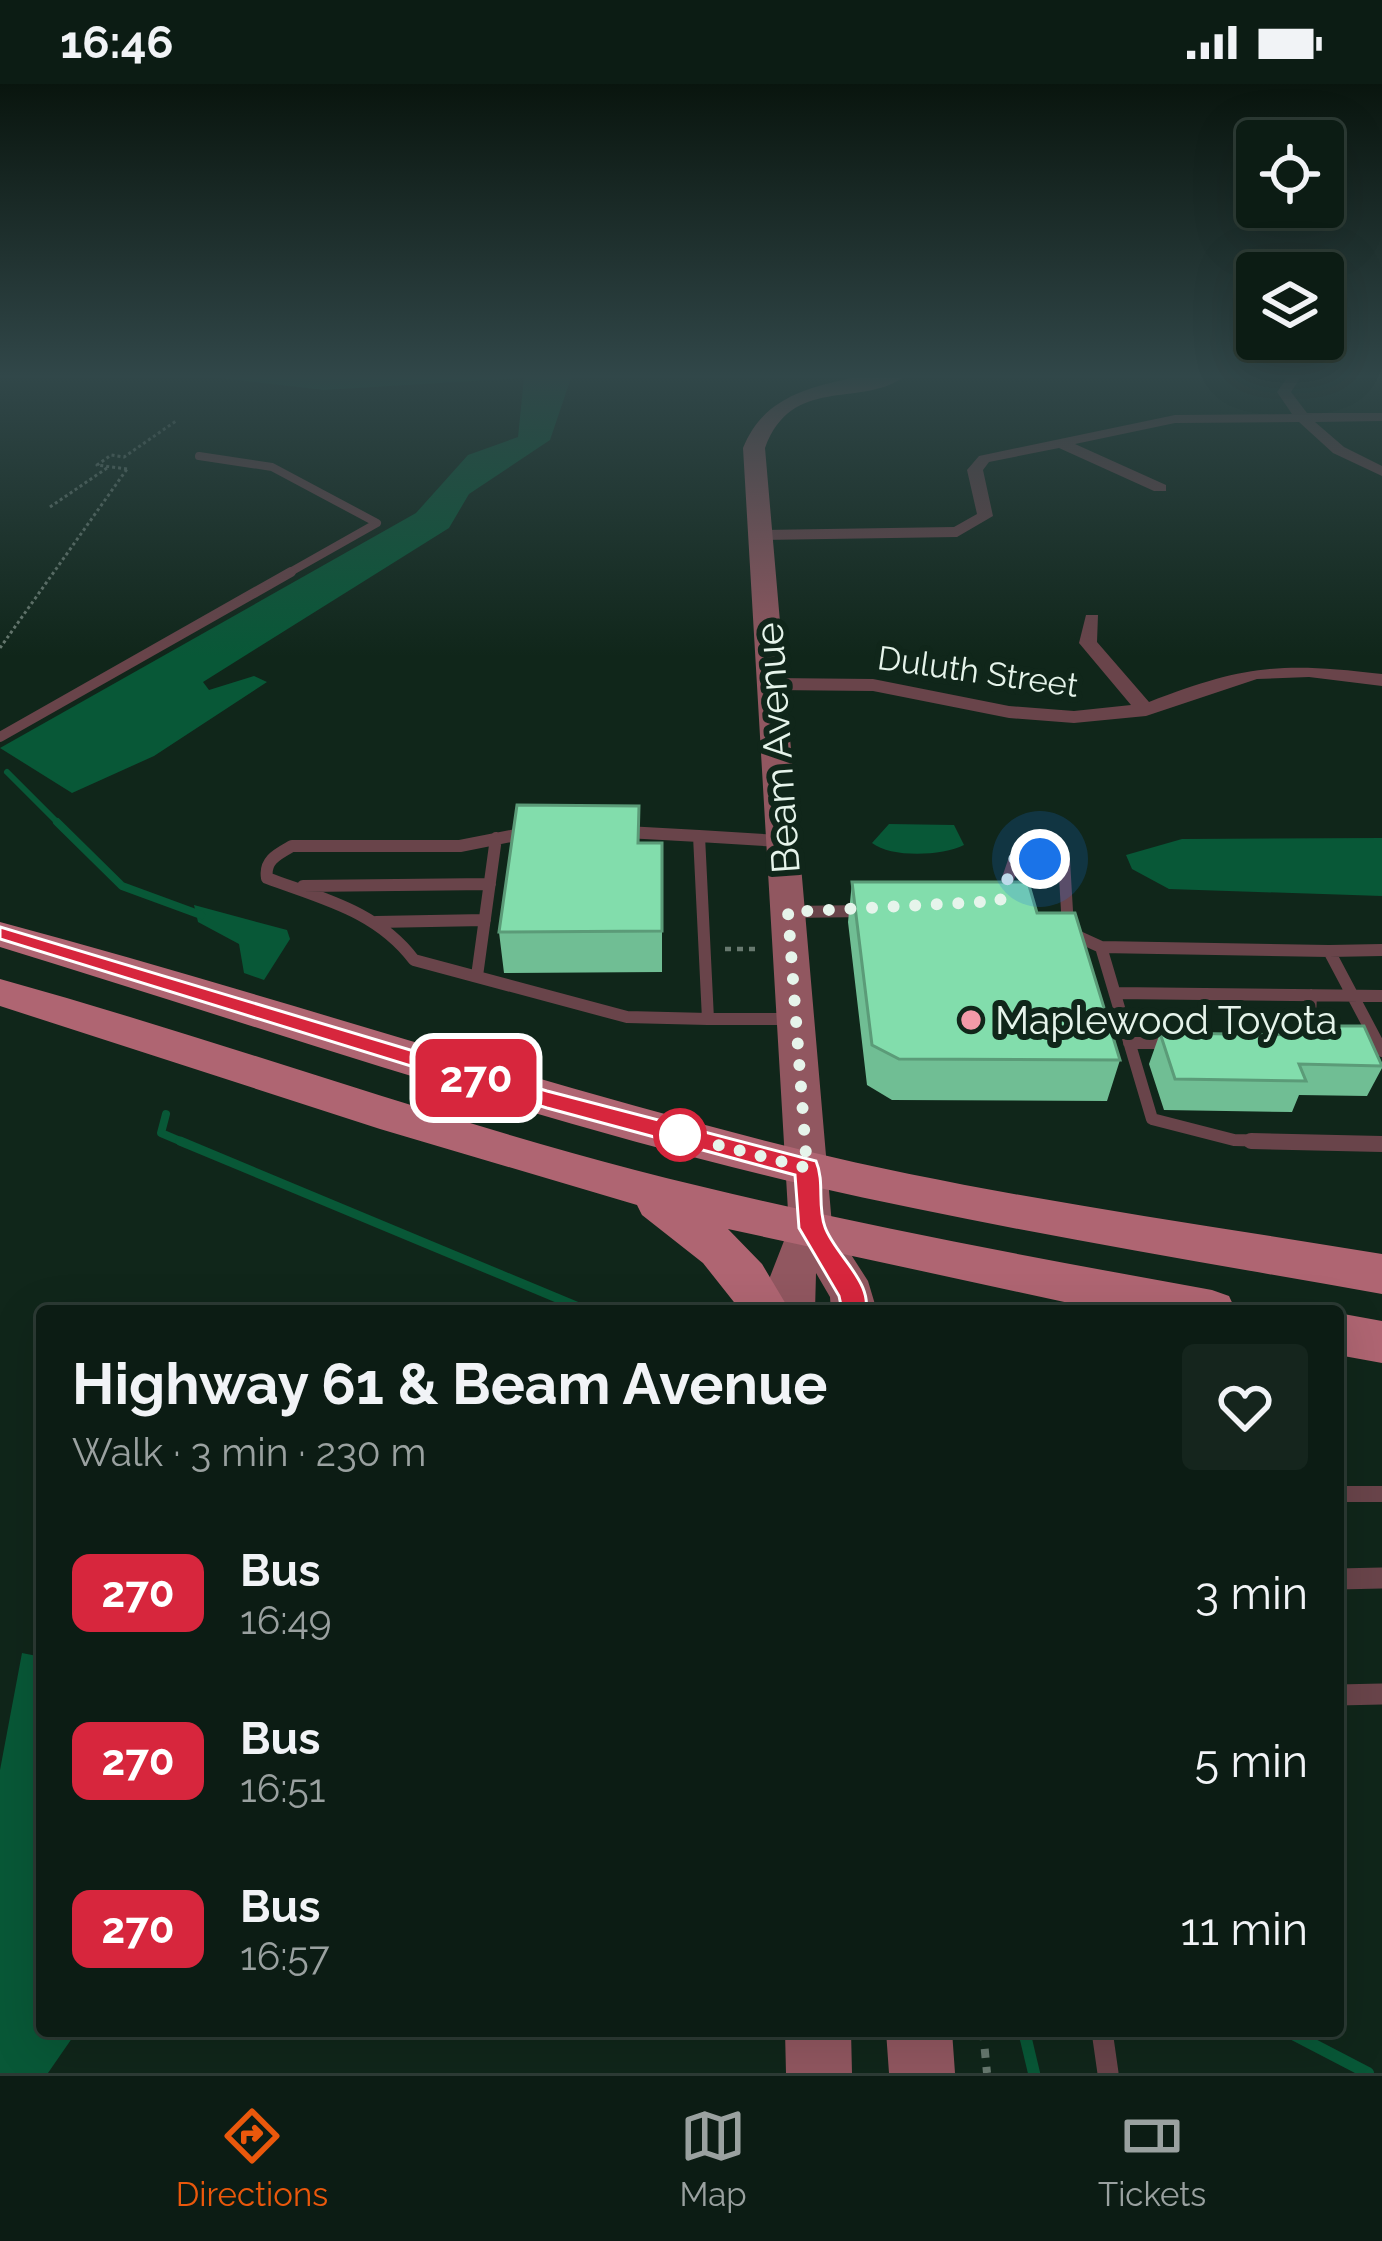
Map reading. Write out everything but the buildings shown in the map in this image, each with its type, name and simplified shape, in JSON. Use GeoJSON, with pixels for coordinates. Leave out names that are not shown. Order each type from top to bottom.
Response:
{"type":"FeatureCollection","features":[{"type":"Feature","properties":{"kind":"main road"},"geometry":{"type":"LineString","coordinates":[[0,934],[547,1100],[807,1168],[1032,1214],[1382,1274]]}},
{"type":"Feature","properties":{"kind":"main road"},"geometry":{"type":"LineString","coordinates":[[0,992],[288,1085],[637,1187],[993,1270],[1180,1305]]}},
{"type":"Feature","properties":{"kind":"main road"},"geometry":{"type":"LineString","coordinates":[[637,1187],[708,1237],[742,1271],[762,1305]]}},
{"type":"Feature","properties":{"kind":"main road"},"geometry":{"type":"LineString","coordinates":[[1344,1335],[1382,1342]]}},
{"type":"Feature","properties":{"kind":"street","name":"Beam Avenue"},"geometry":{"type":"LineString","coordinates":[[756,471],[812,1228],[852,1294],[853,1305]]}},
{"type":"Feature","properties":{"kind":"street"},"geometry":{"type":"LineString","coordinates":[[760,535],[957,532],[985,516],[976,471]]}},
{"type":"Feature","properties":{"kind":"street"},"geometry":{"type":"LineString","coordinates":[[1122,471],[1160,488]]}},
{"type":"Feature","properties":{"kind":"street"},"geometry":{"type":"LineString","coordinates":[[1092,619],[1088,643],[1146,710]]}},
{"type":"Feature","properties":{"kind":"street","name":"Duluth Street"},"geometry":{"type":"LineString","coordinates":[[773,684],[873,685],[1038,716],[1108,716],[1146,710],[1212,684],[1257,673],[1310,670],[1382,680]]}},
{"type":"Feature","properties":{"kind":"street","name":"Beam Avenue"},"geometry":{"type":"LineString","coordinates":[[792,1305],[790,1282],[812,1228]]}},
{"type":"Feature","properties":{"kind":"street"},"geometry":{"type":"LineString","coordinates":[[818,2037],[819,2073]]}},
{"type":"Feature","properties":{"kind":"street"},"geometry":{"type":"LineString","coordinates":[[919,2037],[922,2073]]}},
{"type":"Feature","properties":{"kind":"lane"},"geometry":{"type":"LineString","coordinates":[[0,737],[377,523],[281,471]]}},
{"type":"Feature","properties":{"kind":"lane"},"geometry":{"type":"LineString","coordinates":[[546,832],[460,846],[292,846],[269,859],[265,871],[267,878],[393,932],[402,950],[414,960],[626,1017],[795,1019]]}},
{"type":"Feature","properties":{"kind":"lane"},"geometry":{"type":"LineString","coordinates":[[607,832],[784,843]]}},
{"type":"Feature","properties":{"kind":"lane"},"geometry":{"type":"LineString","coordinates":[[699,836],[708,1019]]}},
{"type":"Feature","properties":{"kind":"lane"},"geometry":{"type":"LineString","coordinates":[[477,976],[496,838]]}},
{"type":"Feature","properties":{"kind":"lane"},"geometry":{"type":"LineString","coordinates":[[1000,901],[1015,857],[1064,860],[1062,929],[1101,947],[1382,950]]}},
{"type":"Feature","properties":{"kind":"lane"},"geometry":{"type":"LineString","coordinates":[[293,886],[490,884]]}},
{"type":"Feature","properties":{"kind":"lane"},"geometry":{"type":"LineString","coordinates":[[976,902],[1000,901],[1015,908]]}},
{"type":"Feature","properties":{"kind":"lane"},"geometry":{"type":"LineString","coordinates":[[788,912],[888,907]]}},
{"type":"Feature","properties":{"kind":"lane"},"geometry":{"type":"LineString","coordinates":[[374,922],[485,920]]}},
{"type":"Feature","properties":{"kind":"lane"},"geometry":{"type":"LineString","coordinates":[[1101,947],[1153,1119],[1175,1130],[1214,1136],[1382,1144]]}},
{"type":"Feature","properties":{"kind":"lane"},"geometry":{"type":"LineString","coordinates":[[1328,951],[1382,1051]]}},
{"type":"Feature","properties":{"kind":"lane"},"geometry":{"type":"LineString","coordinates":[[1115,993],[1382,996]]}},
{"type":"Feature","properties":{"kind":"lane"},"geometry":{"type":"LineString","coordinates":[[1276,1044],[1309,1040],[1311,995]]}},
{"type":"Feature","properties":{"kind":"lane"},"geometry":{"type":"LineString","coordinates":[[1129,1043],[1192,1043]]}},
{"type":"Feature","properties":{"kind":"lane"},"geometry":{"type":"LineString","coordinates":[[1344,1494],[1382,1495]]}},
{"type":"Feature","properties":{"kind":"lane"},"geometry":{"type":"LineString","coordinates":[[1344,1579],[1382,1578]]}},
{"type":"Feature","properties":{"kind":"lane"},"geometry":{"type":"LineString","coordinates":[[1344,1695],[1382,1694]]}},
{"type":"Feature","properties":{"kind":"lane"},"geometry":{"type":"LineString","coordinates":[[1103,2037],[1108,2073]]}},
{"type":"Feature","properties":{"kind":"path"},"geometry":{"type":"LineString","coordinates":[[50,507],[103,471]]}},
{"type":"Feature","properties":{"kind":"path"},"geometry":{"type":"LineString","coordinates":[[0,648],[126,471]]}},
{"type":"Feature","properties":{"kind":"path"},"geometry":{"type":"LineString","coordinates":[[705,950],[773,950]]}},
{"type":"Feature","properties":{"kind":"path"},"geometry":{"type":"LineString","coordinates":[[984,2037],[987,2073]]}},
{"type":"Feature","properties":{"kind":"shaded area"},"geometry":{"type":"Polygon","coordinates":[[[454,471],[504,471],[469,494],[449,528],[203,682],[209,690],[254,676],[267,682],[154,756],[72,793],[0,748],[416,513],[454,471]]]}},
{"type":"Feature","properties":{"kind":"shaded area"},"geometry":{"type":"Polygon","coordinates":[[[889,824],[954,825],[964,845],[904,853],[872,843],[889,824]]]}},
{"type":"Feature","properties":{"kind":"shaded area"},"geometry":{"type":"Polygon","coordinates":[[[1382,838],[1382,896],[1169,889],[1132,869],[1126,855],[1182,839],[1382,838]]]}},
{"type":"Feature","properties":{"kind":"shaded area"},"geometry":{"type":"Polygon","coordinates":[[[194,905],[287,930],[290,939],[264,980],[244,973],[239,944],[198,922],[194,905]]]}},
{"type":"Feature","properties":{"kind":"shaded area"},"geometry":{"type":"Polygon","coordinates":[[[22,1653],[36,1656],[36,2037],[73,2037],[48,2073],[0,2073],[0,1770],[22,1653]]]}},
{"type":"Feature","properties":{"kind":"waterway"},"geometry":{"type":"LineString","coordinates":[[7,772],[57,822]]}},
{"type":"Feature","properties":{"kind":"waterway"},"geometry":{"type":"LineString","coordinates":[[57,822],[122,886],[201,915]]}},
{"type":"Feature","properties":{"kind":"waterway"},"geometry":{"type":"LineString","coordinates":[[57,822],[60,825]]}},
{"type":"Feature","properties":{"kind":"waterway"},"geometry":{"type":"LineString","coordinates":[[166,1114],[161,1133],[187,1144]]}},
{"type":"Feature","properties":{"kind":"waterway"},"geometry":{"type":"LineString","coordinates":[[180,1141],[574,1305]]}},
{"type":"Feature","properties":{"kind":"waterway"},"geometry":{"type":"LineString","coordinates":[[1025,2037],[1034,2073]]}},
{"type":"Feature","properties":{"kind":"waterway"},"geometry":{"type":"LineString","coordinates":[[1299,2037],[1368,2073]]}},
{"type":"Feature","properties":{"kind":"bus line","name":"270"},"geometry":{"type":"LineString","coordinates":[[0,934],[547,1100],[807,1168],[812,1228],[852,1294],[853,1305]]}},
{"type":"Feature","properties":{"kind":"place","name":"Maplewood Toyota"},"geometry":{"type":"Point","coordinates":[971,1020]}},
{"type":"Feature","properties":{"kind":"route"},"geometry":{"type":"LineString","coordinates":[[680,1135],[668,1132],[807,1168],[788,912],[1000,901],[1015,857],[1040,859]]}}]}
